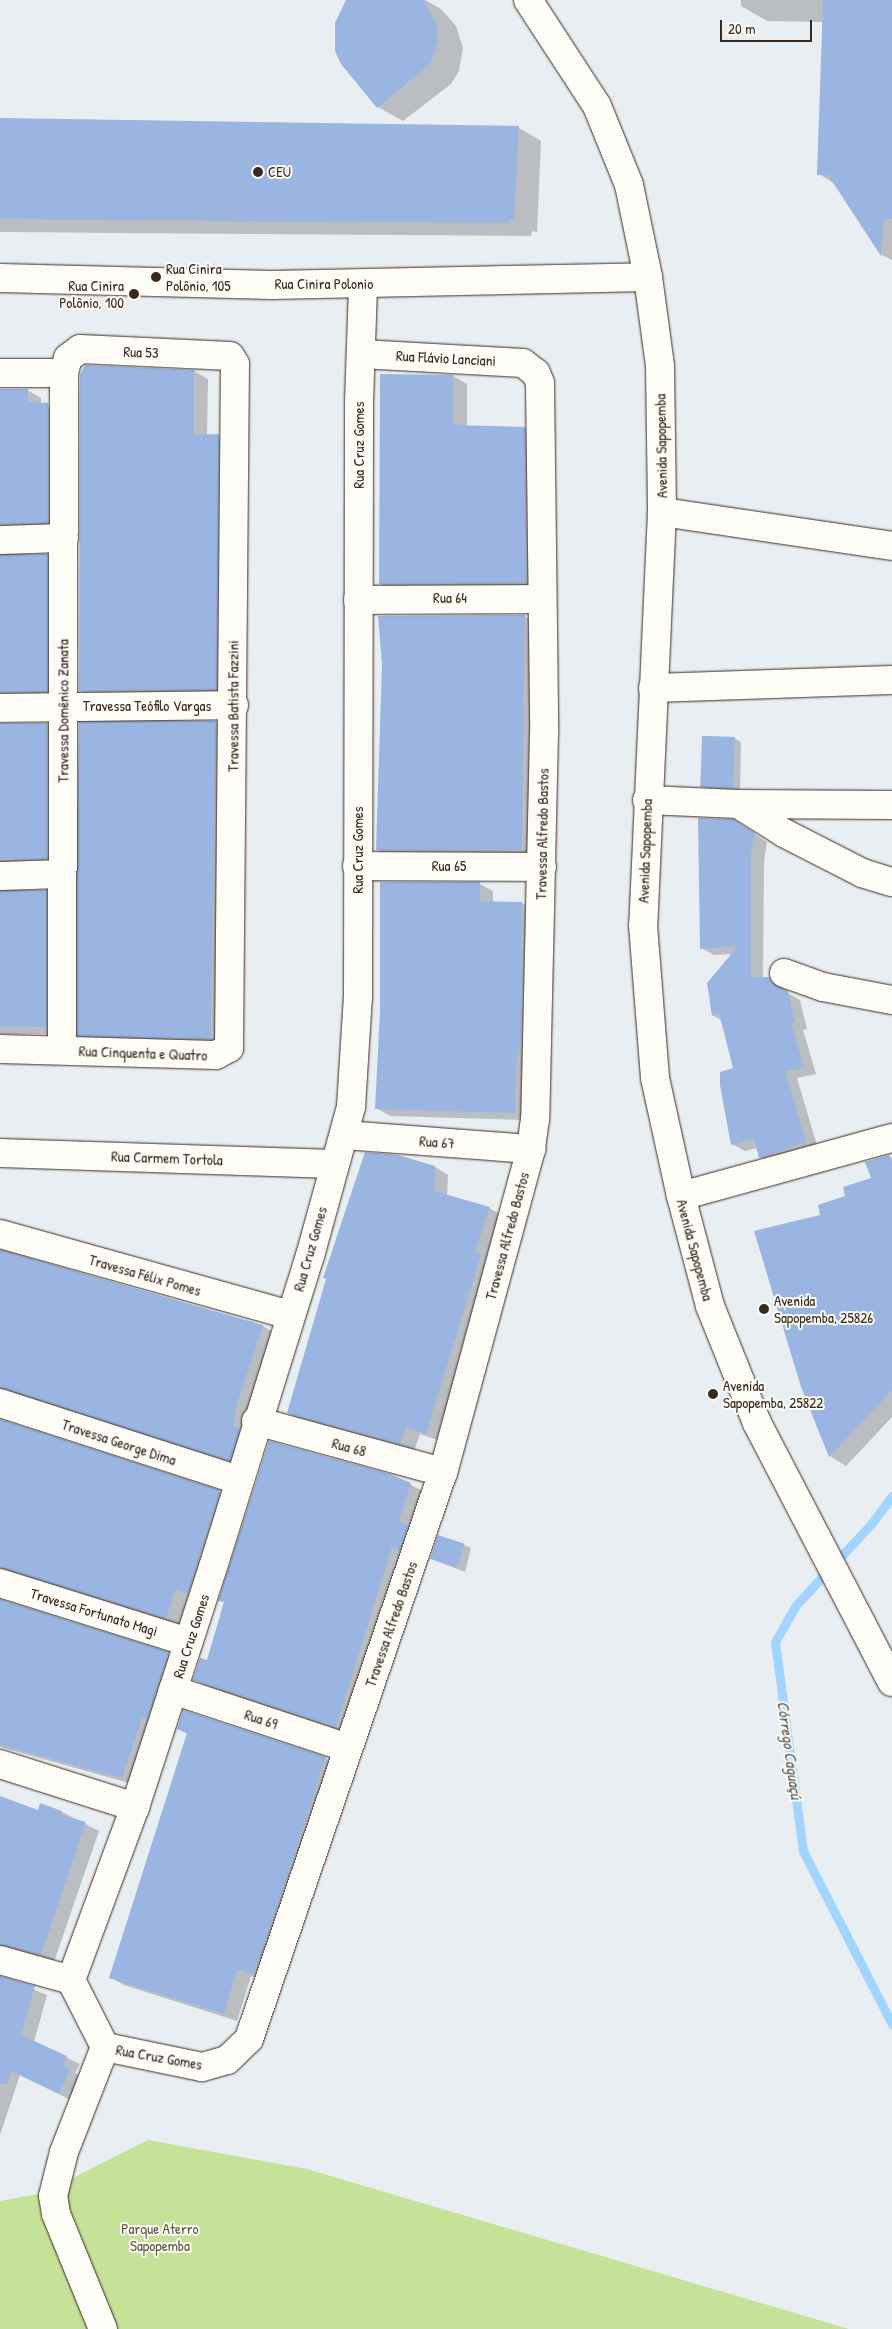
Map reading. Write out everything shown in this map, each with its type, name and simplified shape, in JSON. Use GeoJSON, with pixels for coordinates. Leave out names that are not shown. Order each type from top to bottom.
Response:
{"type":"FeatureCollection","features":[{"type":"Feature","properties":{"kind":"street","name":"Avenida Sapopemba"},"geometry":{"type":"LineString","coordinates":[[528,0],[597,106],[629,185],[648,277],[660,366],[662,512],[647,800],[643,925],[655,1078],[681,1196],[710,1306],[757,1423],[802,1514],[892,1682]]}},
{"type":"Feature","properties":{"kind":"street","name":"Rua Cinira Polonio"},"geometry":{"type":"LineString","coordinates":[[0,278],[363,284],[569,276],[648,277]]}},
{"type":"Feature","properties":{"kind":"street","name":"Rua Cruz Gomes"},"geometry":{"type":"LineString","coordinates":[[227,2060],[202,2067],[105,2047],[71,1980],[135,1808],[173,1690],[290,1314],[351,1107],[357,1052],[358,600],[363,284]]}},
{"type":"Feature","properties":{"kind":"street","name":"Rua 53"},"geometry":{"type":"LineString","coordinates":[[64,373],[68,358],[80,349],[233,357]]}},
{"type":"Feature","properties":{"kind":"street","name":"Rua Flávio Lanciani"},"geometry":{"type":"LineString","coordinates":[[361,354],[515,362],[531,368]]}},
{"type":"Feature","properties":{"kind":"street","name":"Travessa Batista Fazzini"},"geometry":{"type":"LineString","coordinates":[[223,1053],[231,1041],[234,705],[233,357]]}},
{"type":"Feature","properties":{"kind":"street","name":"Travessa Alfredo Bastos"},"geometry":{"type":"LineString","coordinates":[[227,2060],[249,2039],[443,1472],[531,1150],[536,1110],[542,867],[542,599],[540,383],[531,368]]}},
{"type":"Feature","properties":{"kind":"street"},"geometry":{"type":"LineString","coordinates":[[0,373],[64,373]]}},
{"type":"Feature","properties":{"kind":"street","name":"Travessa Domênico Zanata"},"geometry":{"type":"LineString","coordinates":[[62,1050],[64,373]]}},
{"type":"Feature","properties":{"kind":"street"},"geometry":{"type":"LineString","coordinates":[[662,512],[887,544]]}},
{"type":"Feature","properties":{"kind":"street"},"geometry":{"type":"LineString","coordinates":[[0,540],[64,538]]}},
{"type":"Feature","properties":{"kind":"street","name":"Rua 64"},"geometry":{"type":"LineString","coordinates":[[358,600],[542,599]]}},
{"type":"Feature","properties":{"kind":"street"},"geometry":{"type":"LineString","coordinates":[[653,688],[892,680]]}},
{"type":"Feature","properties":{"kind":"street","name":"Travessa Teófilo Vargas"},"geometry":{"type":"LineString","coordinates":[[0,708],[234,705]]}},
{"type":"Feature","properties":{"kind":"street"},"geometry":{"type":"LineString","coordinates":[[647,800],[738,804],[892,805]]}},
{"type":"Feature","properties":{"kind":"street"},"geometry":{"type":"LineString","coordinates":[[738,804],[784,833],[862,873],[892,882]]}},
{"type":"Feature","properties":{"kind":"street","name":"Rua 65"},"geometry":{"type":"LineString","coordinates":[[357,866],[542,867]]}},
{"type":"Feature","properties":{"kind":"street"},"geometry":{"type":"LineString","coordinates":[[0,876],[62,874]]}},
{"type":"Feature","properties":{"kind":"street"},"geometry":{"type":"LineString","coordinates":[[784,973],[823,987],[892,1000]]}},
{"type":"Feature","properties":{"kind":"street"},"geometry":{"type":"LineString","coordinates":[[0,1049],[62,1050]]}},
{"type":"Feature","properties":{"kind":"street","name":"Rua Cinquenta e Quatro"},"geometry":{"type":"LineString","coordinates":[[62,1050],[223,1053]]}},
{"type":"Feature","properties":{"kind":"street","name":"Rua 67"},"geometry":{"type":"LineString","coordinates":[[344,1135],[531,1150]]}},
{"type":"Feature","properties":{"kind":"street"},"geometry":{"type":"LineString","coordinates":[[681,1196],[892,1138]]}},
{"type":"Feature","properties":{"kind":"street","name":"Rua Carmem Tortola"},"geometry":{"type":"LineString","coordinates":[[0,1153],[334,1164]]}},
{"type":"Feature","properties":{"kind":"street","name":"Travessa Félix Pomes"},"geometry":{"type":"LineString","coordinates":[[0,1234],[290,1314]]}},
{"type":"Feature","properties":{"kind":"street","name":"Travessa George Dima"},"geometry":{"type":"LineString","coordinates":[[0,1403],[239,1480]]}},
{"type":"Feature","properties":{"kind":"street","name":"Rua 68"},"geometry":{"type":"LineString","coordinates":[[256,1421],[443,1472]]}},
{"type":"Feature","properties":{"kind":"street","name":"Travessa Fortunato Magi"},"geometry":{"type":"LineString","coordinates":[[0,1582],[188,1642]]}},
{"type":"Feature","properties":{"kind":"street","name":"Rua 69"},"geometry":{"type":"LineString","coordinates":[[173,1690],[348,1748]]}},
{"type":"Feature","properties":{"kind":"street"},"geometry":{"type":"LineString","coordinates":[[0,1764],[135,1808]]}},
{"type":"Feature","properties":{"kind":"street"},"geometry":{"type":"LineString","coordinates":[[0,1960],[71,1980]]}},
{"type":"Feature","properties":{"kind":"street"},"geometry":{"type":"LineString","coordinates":[[103,2329],[56,2214],[53,2196],[64,2152],[105,2047]]}},
{"type":"Feature","properties":{"kind":"green space","name":"Parque Aterro Sapopemba"},"geometry":{"type":"Polygon","coordinates":[[[148,2140],[307,2169],[849,2329],[0,2329],[0,2201],[43,2193],[148,2140]]]}},
{"type":"Feature","properties":{"kind":"building"},"geometry":{"type":"Polygon","coordinates":[[[346,0],[423,0],[436,22],[438,41],[430,64],[377,108],[341,64],[335,51],[335,23],[346,0]]]}},
{"type":"Feature","properties":{"kind":"building"},"geometry":{"type":"Polygon","coordinates":[[[823,0],[892,0],[892,219],[884,219],[881,256],[828,175],[817,175],[823,0]]]}},
{"type":"Feature","properties":{"kind":"building","name":"CEU"},"geometry":{"type":"Polygon","coordinates":[[[0,118],[519,126],[514,220],[509,219],[509,223],[0,219],[0,118]]]}},
{"type":"Feature","properties":{"kind":"building"},"geometry":{"type":"Polygon","coordinates":[[[85,365],[194,370],[194,435],[219,434],[217,690],[79,691],[80,375],[85,365]]]}},
{"type":"Feature","properties":{"kind":"building"},"geometry":{"type":"Polygon","coordinates":[[[380,374],[453,375],[453,425],[525,427],[526,583],[379,584],[380,374]]]}},
{"type":"Feature","properties":{"kind":"building"},"geometry":{"type":"Polygon","coordinates":[[[0,389],[28,389],[28,402],[48,403],[48,523],[0,524],[0,389]]]}},
{"type":"Feature","properties":{"kind":"building"},"geometry":{"type":"Polygon","coordinates":[[[0,554],[48,554],[48,692],[0,692],[0,554]]]}},
{"type":"Feature","properties":{"kind":"building"},"geometry":{"type":"Polygon","coordinates":[[[525,615],[522,850],[376,850],[382,664],[378,616],[525,615]]]}},
{"type":"Feature","properties":{"kind":"building"},"geometry":{"type":"Polygon","coordinates":[[[79,719],[216,721],[210,1039],[73,1037],[79,719]]]}},
{"type":"Feature","properties":{"kind":"building"},"geometry":{"type":"Polygon","coordinates":[[[0,723],[47,723],[47,859],[0,859],[0,723]]]}},
{"type":"Feature","properties":{"kind":"building"},"geometry":{"type":"Polygon","coordinates":[[[702,736],[735,737],[733,788],[700,787],[702,736]]]}},
{"type":"Feature","properties":{"kind":"building"},"geometry":{"type":"Polygon","coordinates":[[[698,818],[733,819],[755,833],[751,854],[751,977],[769,977],[772,983],[788,991],[795,1022],[791,1023],[804,1067],[785,1071],[806,1142],[759,1158],[754,1139],[731,1145],[720,1085],[720,1072],[733,1068],[719,1013],[712,1016],[707,983],[738,946],[700,949],[698,818]]]}},
{"type":"Feature","properties":{"kind":"building"},"geometry":{"type":"Polygon","coordinates":[[[380,882],[480,882],[480,901],[522,902],[521,1040],[516,1065],[515,1113],[375,1109],[380,1011],[380,882]]]}},
{"type":"Feature","properties":{"kind":"building"},"geometry":{"type":"Polygon","coordinates":[[[0,890],[47,890],[47,1027],[0,1027],[0,890]]]}},
{"type":"Feature","properties":{"kind":"building"},"geometry":{"type":"Polygon","coordinates":[[[365,1152],[398,1155],[435,1166],[434,1191],[490,1207],[475,1252],[481,1254],[426,1434],[406,1427],[400,1444],[287,1413],[326,1279],[323,1278],[365,1152]]]}},
{"type":"Feature","properties":{"kind":"building"},"geometry":{"type":"Polygon","coordinates":[[[889,1155],[892,1164],[892,1390],[829,1457],[801,1387],[754,1231],[820,1215],[818,1205],[845,1196],[843,1187],[871,1178],[865,1162],[889,1155]]]}},
{"type":"Feature","properties":{"kind":"building"},"geometry":{"type":"Polygon","coordinates":[[[0,1250],[263,1325],[237,1404],[233,1426],[240,1429],[230,1461],[0,1388],[0,1250]]]}},
{"type":"Feature","properties":{"kind":"building"},"geometry":{"type":"Polygon","coordinates":[[[0,1419],[220,1490],[188,1593],[175,1590],[166,1619],[0,1568],[0,1419]]]}},
{"type":"Feature","properties":{"kind":"building"},"geometry":{"type":"Polygon","coordinates":[[[269,1441],[390,1474],[411,1483],[399,1522],[408,1525],[400,1550],[392,1547],[336,1727],[193,1680],[200,1658],[207,1660],[224,1602],[218,1601],[269,1441]]]}},
{"type":"Feature","properties":{"kind":"building"},"geometry":{"type":"Polygon","coordinates":[[[438,1535],[465,1544],[457,1567],[430,1559],[438,1535]]]}},
{"type":"Feature","properties":{"kind":"building"},"geometry":{"type":"Polygon","coordinates":[[[0,1599],[169,1652],[147,1719],[142,1718],[122,1778],[0,1745],[0,1599]]]}},
{"type":"Feature","properties":{"kind":"building"},"geometry":{"type":"Polygon","coordinates":[[[183,1710],[326,1757],[262,1952],[253,1974],[237,1969],[224,2014],[109,1978],[187,1733],[177,1729],[183,1710]]]}},
{"type":"Feature","properties":{"kind":"building"},"geometry":{"type":"Polygon","coordinates":[[[0,1796],[38,1810],[40,1803],[62,1811],[61,1815],[86,1822],[41,1955],[0,1945],[0,1796]]]}},
{"type":"Feature","properties":{"kind":"building"},"geometry":{"type":"Polygon","coordinates":[[[0,1976],[35,1986],[21,2035],[67,2056],[63,2065],[70,2069],[59,2094],[11,2071],[8,2084],[0,2083],[0,1976]]]}},
{"type":"Feature","properties":{"kind":"waterway","name":"Córrego Caguaçú"},"geometry":{"type":"LineString","coordinates":[[892,1496],[872,1523],[796,1605],[775,1642],[803,1851],[892,2024]]}},
{"type":"Feature","properties":{"kind":"place","name":"CEU"},"geometry":{"type":"Point","coordinates":[258,172]}},
{"type":"Feature","properties":{"kind":"place","name":"Rua Cinira Polônio, 105"},"geometry":{"type":"Point","coordinates":[156,277]}},
{"type":"Feature","properties":{"kind":"place","name":"Rua Cinira Polônio, 100"},"geometry":{"type":"Point","coordinates":[134,294]}},
{"type":"Feature","properties":{"kind":"place","name":"Avenida Sapopemba, 25826"},"geometry":{"type":"Point","coordinates":[764,1309]}},
{"type":"Feature","properties":{"kind":"place","name":"Avenida Sapopemba, 25822"},"geometry":{"type":"Point","coordinates":[713,1394]}}]}
